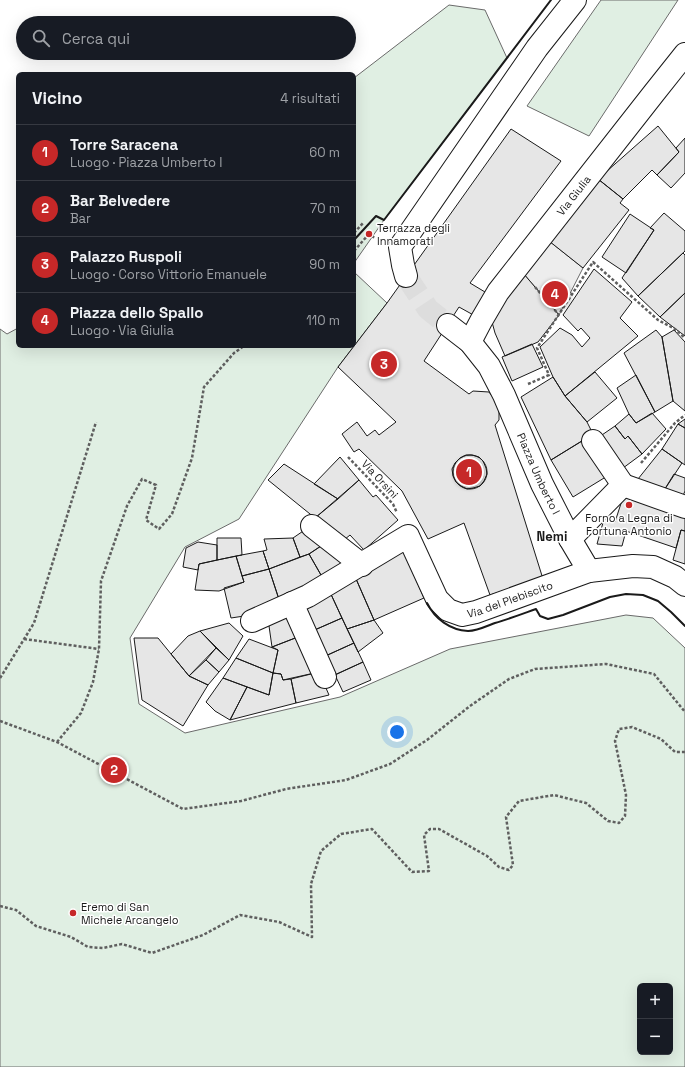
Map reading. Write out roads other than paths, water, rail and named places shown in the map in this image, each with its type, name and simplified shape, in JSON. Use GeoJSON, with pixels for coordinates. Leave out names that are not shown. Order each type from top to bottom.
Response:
{"type":"FeatureCollection","features":[{"type":"Feature","properties":{"kind":"street"},"geometry":{"type":"LineString","coordinates":[[404,271],[400,247],[537,48],[575,0]]}},
{"type":"Feature","properties":{"kind":"street","name":"Via Giulia"},"geometry":{"type":"LineString","coordinates":[[470,342],[498,292],[685,54]]}},
{"type":"Feature","properties":{"kind":"street","name":"Piazza Umberto I"},"geometry":{"type":"LineString","coordinates":[[448,325],[470,342],[489,366],[504,395],[542,484],[570,540],[589,571]]}},
{"type":"Feature","properties":{"kind":"street"},"geometry":{"type":"LineString","coordinates":[[593,441],[623,485],[685,506]]}},
{"type":"Feature","properties":{"kind":"street"},"geometry":{"type":"LineString","coordinates":[[570,540],[623,485]]}},
{"type":"Feature","properties":{"kind":"street"},"geometry":{"type":"LineString","coordinates":[[252,621],[308,596],[362,565],[312,526]]}},
{"type":"Feature","properties":{"kind":"street","name":"Via del Plebiscito"},"geometry":{"type":"LineString","coordinates":[[362,565],[408,536],[436,599],[448,610],[462,615],[476,612],[589,571],[633,566],[653,567],[675,576],[685,585]]}},
{"type":"Feature","properties":{"kind":"street"},"geometry":{"type":"LineString","coordinates":[[292,603],[325,677]]}},
{"type":"Feature","properties":{"kind":"tunnel"},"geometry":{"type":"LineString","coordinates":[[406,276],[428,309],[448,325]]}},
{"type":"Feature","properties":{"kind":"place","name":"Terrazza degli Innamorati"},"geometry":{"type":"Point","coordinates":[369,234]}},
{"type":"Feature","properties":{"kind":"place","name":"Piazza dello Spallo"},"geometry":{"type":"Point","coordinates":[555,294]}},
{"type":"Feature","properties":{"kind":"place","name":"Palazzo Ruspoli"},"geometry":{"type":"Point","coordinates":[384,364]}},
{"type":"Feature","properties":{"kind":"place","name":"Torre Saracena"},"geometry":{"type":"Point","coordinates":[469,472]}},
{"type":"Feature","properties":{"kind":"place","name":"Forno a Legna di Fortuna Antonio"},"geometry":{"type":"Point","coordinates":[629,505]}},
{"type":"Feature","properties":{"kind":"place","name":"Bar Belvedere"},"geometry":{"type":"Point","coordinates":[114,770]}},
{"type":"Feature","properties":{"kind":"place","name":"Eremo di San Michele Arcangelo"},"geometry":{"type":"Point","coordinates":[73,913]}},
{"type":"Feature","properties":{"kind":"district","name":"Nemi"},"geometry":{"type":"Point","coordinates":[552,536]}}]}
